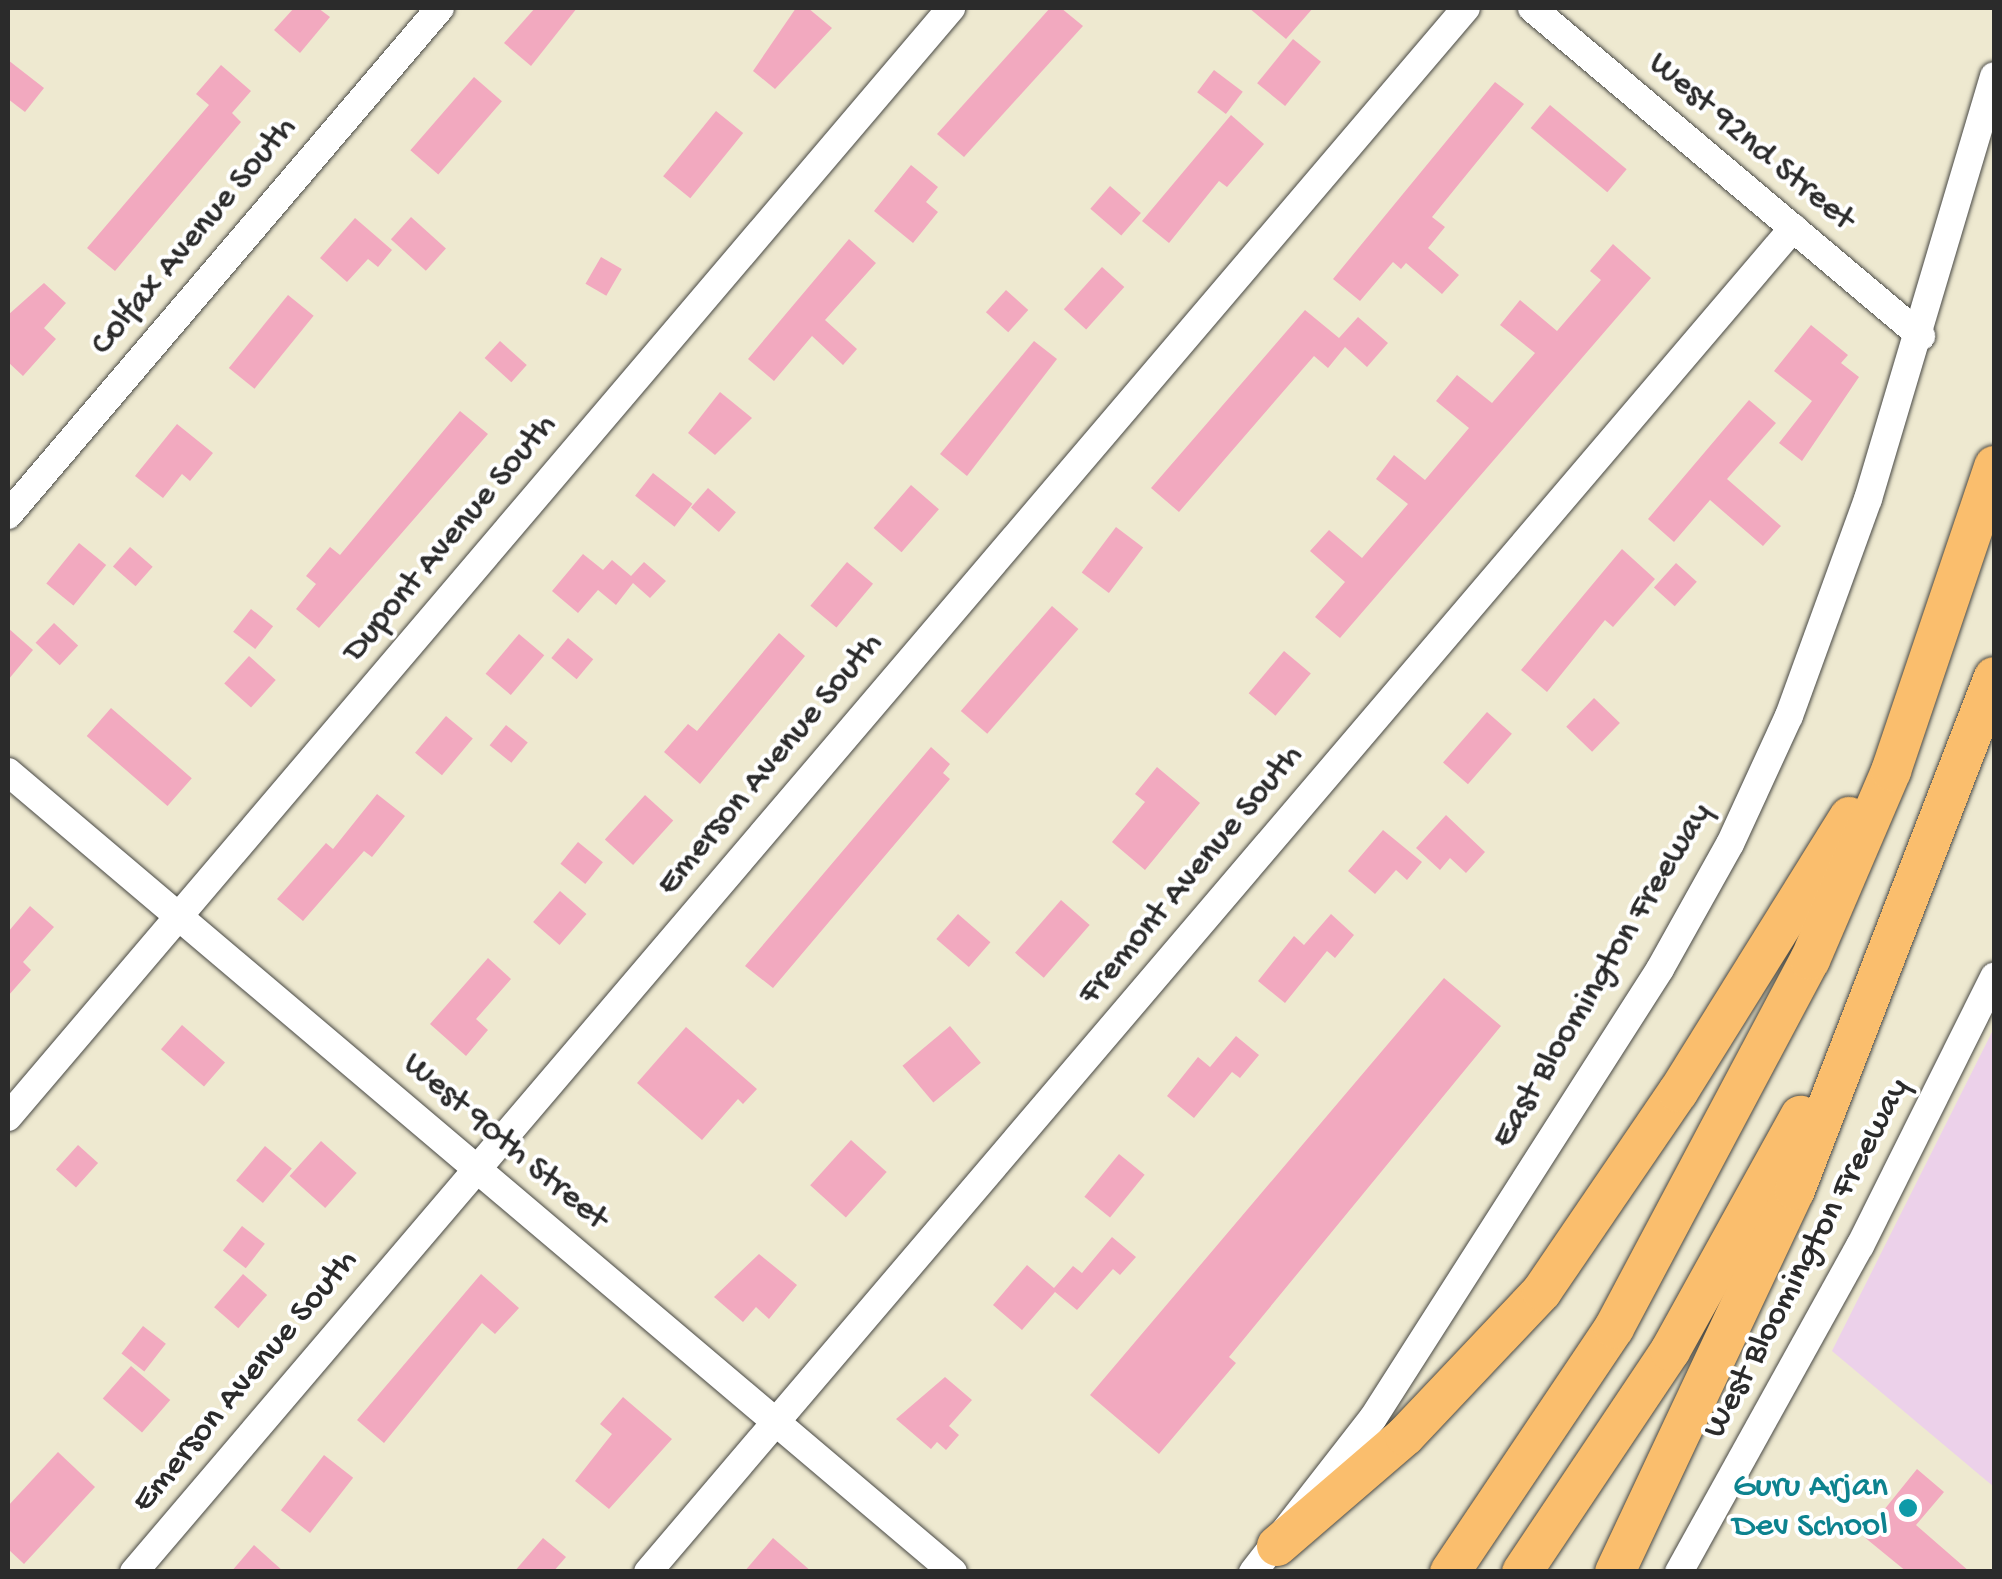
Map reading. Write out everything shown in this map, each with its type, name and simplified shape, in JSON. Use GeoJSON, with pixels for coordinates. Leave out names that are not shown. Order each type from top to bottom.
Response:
{"type":"FeatureCollection","features":[{"type":"Feature","properties":{"kind":"highway"},"geometry":{"type":"LineString","coordinates":[[1450,1572],[1614,1328],[1717,1144],[1810,960],[1910,720],[1994,466]]}},
{"type":"Feature","properties":{"kind":"highway"},"geometry":{"type":"LineString","coordinates":[[1616,1572],[1794,1190],[1994,676]]}},
{"type":"Feature","properties":{"kind":"highway"},"geometry":{"type":"LineString","coordinates":[[1265,1559],[1405,1436],[1542,1291],[1678,1092],[1910,720]]}},
{"type":"Feature","properties":{"kind":"highway"},"geometry":{"type":"LineString","coordinates":[[1522,1572],[1670,1351],[1894,935]]}},
{"type":"Feature","properties":{"kind":"street","name":"Colfax Avenue South"},"geometry":{"type":"LineString","coordinates":[[8,515],[440,8]]}},
{"type":"Feature","properties":{"kind":"street","name":"Dupont Avenue South"},"geometry":{"type":"LineString","coordinates":[[8,1117],[951,8]]}},
{"type":"Feature","properties":{"kind":"street","name":"Emerson Avenue South"},"geometry":{"type":"LineString","coordinates":[[134,1572],[1466,8]]}},
{"type":"Feature","properties":{"kind":"street","name":"West 92nd Street"},"geometry":{"type":"LineString","coordinates":[[1532,8],[1920,336]]}},
{"type":"Feature","properties":{"kind":"street","name":"East Bloomington Freeway"},"geometry":{"type":"LineString","coordinates":[[1265,1559],[1373,1418],[1660,968],[1730,844],[1789,716],[1920,336],[1994,76]]}},
{"type":"Feature","properties":{"kind":"street","name":"Fremont Avenue South"},"geometry":{"type":"LineString","coordinates":[[648,1572],[1792,228]]}},
{"type":"Feature","properties":{"kind":"street","name":"West 90th Street"},"geometry":{"type":"LineString","coordinates":[[8,772],[952,1572]]}},
{"type":"Feature","properties":{"kind":"street","name":"West Bloomington Freeway"},"geometry":{"type":"LineString","coordinates":[[1679,1572],[1860,1246],[1994,977]]}},
{"type":"Feature","properties":{"kind":"shaded area"},"geometry":{"type":"Polygon","coordinates":[[[1994,1028],[1994,1487],[1832,1351],[1994,1028]]]}},
{"type":"Feature","properties":{"kind":"building"},"geometry":{"type":"Polygon","coordinates":[[[294,8],[318,8],[330,17],[300,53],[274,30],[294,8]]]}},
{"type":"Feature","properties":{"kind":"building"},"geometry":{"type":"Polygon","coordinates":[[[535,8],[577,8],[531,66],[504,43],[535,8]]]}},
{"type":"Feature","properties":{"kind":"building"},"geometry":{"type":"Polygon","coordinates":[[[796,8],[808,8],[832,28],[775,89],[753,71],[796,8]]]}},
{"type":"Feature","properties":{"kind":"building"},"geometry":{"type":"Polygon","coordinates":[[[1050,8],[1061,8],[1083,26],[964,157],[937,134],[1050,8]]]}},
{"type":"Feature","properties":{"kind":"building"},"geometry":{"type":"Polygon","coordinates":[[[1249,8],[1313,8],[1286,39],[1249,8]]]}},
{"type":"Feature","properties":{"kind":"building"},"geometry":{"type":"Polygon","coordinates":[[[1293,39],[1321,62],[1285,106],[1257,83],[1293,39]]]}},
{"type":"Feature","properties":{"kind":"building"},"geometry":{"type":"Polygon","coordinates":[[[8,60],[44,88],[25,112],[8,99],[8,60]]]}},
{"type":"Feature","properties":{"kind":"building"},"geometry":{"type":"Polygon","coordinates":[[[221,65],[251,91],[232,113],[241,122],[115,271],[87,248],[209,105],[196,94],[221,65]]]}},
{"type":"Feature","properties":{"kind":"building"},"geometry":{"type":"Polygon","coordinates":[[[1214,70],[1243,92],[1226,114],[1197,92],[1214,70]]]}},
{"type":"Feature","properties":{"kind":"building"},"geometry":{"type":"Polygon","coordinates":[[[474,77],[502,101],[438,174],[410,150],[474,77]]]}},
{"type":"Feature","properties":{"kind":"building"},"geometry":{"type":"Polygon","coordinates":[[[1495,82],[1524,104],[1432,217],[1445,227],[1428,248],[1459,275],[1442,294],[1406,263],[1401,269],[1393,262],[1360,301],[1333,279],[1495,82]]]}},
{"type":"Feature","properties":{"kind":"building"},"geometry":{"type":"Polygon","coordinates":[[[1550,105],[1627,169],[1607,192],[1531,128],[1550,105]]]}},
{"type":"Feature","properties":{"kind":"building"},"geometry":{"type":"Polygon","coordinates":[[[716,111],[743,133],[690,198],[663,176],[716,111]]]}},
{"type":"Feature","properties":{"kind":"building"},"geometry":{"type":"Polygon","coordinates":[[[1231,115],[1264,144],[1227,187],[1219,181],[1169,243],[1142,221],[1231,115]]]}},
{"type":"Feature","properties":{"kind":"building"},"geometry":{"type":"Polygon","coordinates":[[[911,165],[938,187],[926,202],[938,212],[913,243],[874,211],[911,165]]]}},
{"type":"Feature","properties":{"kind":"building"},"geometry":{"type":"Polygon","coordinates":[[[1110,186],[1141,213],[1121,236],[1090,209],[1110,186]]]}},
{"type":"Feature","properties":{"kind":"building"},"geometry":{"type":"Polygon","coordinates":[[[411,217],[446,248],[426,271],[391,239],[411,217]]]}},
{"type":"Feature","properties":{"kind":"building"},"geometry":{"type":"Polygon","coordinates":[[[355,218],[392,250],[378,267],[368,259],[347,282],[320,258],[355,218]]]}},
{"type":"Feature","properties":{"kind":"building"},"geometry":{"type":"Polygon","coordinates":[[[849,239],[876,263],[825,320],[857,349],[843,365],[812,336],[774,381],[748,359],[849,239]]]}},
{"type":"Feature","properties":{"kind":"building"},"geometry":{"type":"Polygon","coordinates":[[[1613,244],[1651,278],[1340,638],[1315,617],[1345,582],[1310,551],[1329,530],[1362,558],[1408,504],[1376,479],[1394,455],[1425,480],[1469,428],[1436,401],[1457,375],[1492,403],[1535,353],[1500,325],[1520,300],[1557,331],[1601,280],[1590,271],[1613,244]]]}},
{"type":"Feature","properties":{"kind":"building"},"geometry":{"type":"Polygon","coordinates":[[[601,257],[622,269],[606,296],[586,284],[601,257]]]}},
{"type":"Feature","properties":{"kind":"building"},"geometry":{"type":"Polygon","coordinates":[[[1102,267],[1124,287],[1086,329],[1064,309],[1102,267]]]}},
{"type":"Feature","properties":{"kind":"building"},"geometry":{"type":"Polygon","coordinates":[[[44,283],[66,303],[44,328],[56,339],[23,376],[8,362],[8,315],[44,283]]]}},
{"type":"Feature","properties":{"kind":"building"},"geometry":{"type":"Polygon","coordinates":[[[1006,290],[1028,310],[1008,332],[986,312],[1006,290]]]}},
{"type":"Feature","properties":{"kind":"building"},"geometry":{"type":"Polygon","coordinates":[[[288,295],[314,316],[254,389],[229,368],[288,295]]]}},
{"type":"Feature","properties":{"kind":"building"},"geometry":{"type":"Polygon","coordinates":[[[1305,310],[1339,338],[1358,317],[1388,343],[1367,367],[1345,347],[1328,368],[1314,356],[1179,512],[1151,488],[1305,310]]]}},
{"type":"Feature","properties":{"kind":"building"},"geometry":{"type":"Polygon","coordinates":[[[1811,325],[1848,355],[1841,363],[1859,377],[1802,461],[1779,443],[1812,401],[1774,371],[1811,325]]]}},
{"type":"Feature","properties":{"kind":"building"},"geometry":{"type":"Polygon","coordinates":[[[500,341],[527,365],[511,382],[485,358],[500,341]]]}},
{"type":"Feature","properties":{"kind":"building"},"geometry":{"type":"Polygon","coordinates":[[[1034,341],[1057,359],[967,476],[940,454],[1034,341]]]}},
{"type":"Feature","properties":{"kind":"building"},"geometry":{"type":"Polygon","coordinates":[[[720,392],[752,418],[715,455],[688,433],[720,392]]]}},
{"type":"Feature","properties":{"kind":"building"},"geometry":{"type":"Polygon","coordinates":[[[1749,400],[1776,423],[1727,479],[1781,526],[1763,546],[1710,500],[1674,542],[1648,519],[1749,400]]]}},
{"type":"Feature","properties":{"kind":"building"},"geometry":{"type":"Polygon","coordinates":[[[460,411],[488,434],[319,628],[296,609],[316,584],[306,576],[330,547],[340,555],[460,411]]]}},
{"type":"Feature","properties":{"kind":"building"},"geometry":{"type":"Polygon","coordinates":[[[177,424],[213,453],[190,481],[182,474],[163,498],[135,476],[177,424]]]}},
{"type":"Feature","properties":{"kind":"building"},"geometry":{"type":"Polygon","coordinates":[[[653,473],[692,504],[675,527],[635,496],[653,473]]]}},
{"type":"Feature","properties":{"kind":"building"},"geometry":{"type":"Polygon","coordinates":[[[911,485],[939,509],[902,552],[874,528],[911,485]]]}},
{"type":"Feature","properties":{"kind":"building"},"geometry":{"type":"Polygon","coordinates":[[[708,488],[736,512],[719,532],[691,508],[708,488]]]}},
{"type":"Feature","properties":{"kind":"building"},"geometry":{"type":"Polygon","coordinates":[[[1116,527],[1143,547],[1109,593],[1082,573],[1116,527]]]}},
{"type":"Feature","properties":{"kind":"building"},"geometry":{"type":"Polygon","coordinates":[[[79,543],[106,565],[73,605],[46,583],[79,543]]]}},
{"type":"Feature","properties":{"kind":"building"},"geometry":{"type":"Polygon","coordinates":[[[130,547],[153,567],[136,586],[113,567],[130,547]]]}},
{"type":"Feature","properties":{"kind":"building"},"geometry":{"type":"Polygon","coordinates":[[[1622,549],[1655,579],[1613,627],[1605,620],[1547,692],[1521,670],[1622,549]]]}},
{"type":"Feature","properties":{"kind":"building"},"geometry":{"type":"Polygon","coordinates":[[[583,554],[603,570],[612,560],[631,576],[644,562],[666,581],[650,598],[633,583],[616,605],[598,590],[578,613],[552,591],[583,554]]]}},
{"type":"Feature","properties":{"kind":"building"},"geometry":{"type":"Polygon","coordinates":[[[847,562],[873,584],[836,628],[810,606],[847,562]]]}},
{"type":"Feature","properties":{"kind":"building"},"geometry":{"type":"Polygon","coordinates":[[[1676,563],[1697,582],[1675,606],[1654,588],[1676,563]]]}},
{"type":"Feature","properties":{"kind":"building"},"geometry":{"type":"Polygon","coordinates":[[[1052,606],[1078,629],[987,734],[961,711],[1052,606]]]}},
{"type":"Feature","properties":{"kind":"building"},"geometry":{"type":"Polygon","coordinates":[[[251,609],[273,626],[255,649],[233,632],[251,609]]]}},
{"type":"Feature","properties":{"kind":"building"},"geometry":{"type":"Polygon","coordinates":[[[54,623],[78,646],[60,665],[36,643],[54,623]]]}},
{"type":"Feature","properties":{"kind":"building"},"geometry":{"type":"Polygon","coordinates":[[[8,628],[33,650],[8,680],[8,628]]]}},
{"type":"Feature","properties":{"kind":"building"},"geometry":{"type":"Polygon","coordinates":[[[779,633],[805,656],[700,784],[664,752],[688,724],[697,731],[779,633]]]}},
{"type":"Feature","properties":{"kind":"building"},"geometry":{"type":"Polygon","coordinates":[[[519,634],[544,655],[511,695],[486,674],[519,634]]]}},
{"type":"Feature","properties":{"kind":"building"},"geometry":{"type":"Polygon","coordinates":[[[568,638],[593,659],[577,679],[551,658],[568,638]]]}},
{"type":"Feature","properties":{"kind":"building"},"geometry":{"type":"Polygon","coordinates":[[[1284,651],[1311,673],[1275,716],[1249,693],[1284,651]]]}},
{"type":"Feature","properties":{"kind":"building"},"geometry":{"type":"Polygon","coordinates":[[[249,656],[276,680],[251,708],[224,683],[249,656]]]}},
{"type":"Feature","properties":{"kind":"building"},"geometry":{"type":"Polygon","coordinates":[[[1594,698],[1620,723],[1592,752],[1566,727],[1594,698]]]}},
{"type":"Feature","properties":{"kind":"building"},"geometry":{"type":"Polygon","coordinates":[[[111,708],[192,778],[167,806],[87,736],[111,708]]]}},
{"type":"Feature","properties":{"kind":"building"},"geometry":{"type":"Polygon","coordinates":[[[1487,712],[1512,734],[1468,784],[1443,763],[1487,712]]]}},
{"type":"Feature","properties":{"kind":"building"},"geometry":{"type":"Polygon","coordinates":[[[446,716],[473,738],[442,775],[415,753],[446,716]]]}},
{"type":"Feature","properties":{"kind":"building"},"geometry":{"type":"Polygon","coordinates":[[[506,725],[528,743],[511,763],[490,745],[506,725]]]}},
{"type":"Feature","properties":{"kind":"building"},"geometry":{"type":"Polygon","coordinates":[[[931,747],[950,764],[943,773],[950,779],[773,988],[745,966],[931,747]]]}},
{"type":"Feature","properties":{"kind":"building"},"geometry":{"type":"Polygon","coordinates":[[[1157,767],[1200,803],[1145,870],[1112,842],[1145,802],[1135,794],[1157,767]]]}},
{"type":"Feature","properties":{"kind":"building"},"geometry":{"type":"Polygon","coordinates":[[[377,794],[405,816],[372,857],[364,851],[303,921],[277,899],[326,843],[333,849],[377,794]]]}},
{"type":"Feature","properties":{"kind":"building"},"geometry":{"type":"Polygon","coordinates":[[[645,795],[673,820],[633,865],[605,840],[645,795]]]}},
{"type":"Feature","properties":{"kind":"building"},"geometry":{"type":"Polygon","coordinates":[[[1446,815],[1485,852],[1466,873],[1450,858],[1440,870],[1416,848],[1446,815]]]}},
{"type":"Feature","properties":{"kind":"building"},"geometry":{"type":"Polygon","coordinates":[[[1383,830],[1422,862],[1407,880],[1396,870],[1375,894],[1348,871],[1383,830]]]}},
{"type":"Feature","properties":{"kind":"building"},"geometry":{"type":"Polygon","coordinates":[[[578,842],[603,862],[585,884],[560,864],[578,842]]]}},
{"type":"Feature","properties":{"kind":"building"},"geometry":{"type":"Polygon","coordinates":[[[560,891],[586,914],[560,945],[533,922],[560,891]]]}},
{"type":"Feature","properties":{"kind":"building"},"geometry":{"type":"Polygon","coordinates":[[[1061,900],[1090,925],[1044,978],[1015,953],[1061,900]]]}},
{"type":"Feature","properties":{"kind":"building"},"geometry":{"type":"Polygon","coordinates":[[[30,906],[54,927],[23,962],[31,970],[8,996],[8,932],[30,906]]]}},
{"type":"Feature","properties":{"kind":"building"},"geometry":{"type":"Polygon","coordinates":[[[958,914],[990,942],[969,967],[936,939],[958,914]]]}},
{"type":"Feature","properties":{"kind":"building"},"geometry":{"type":"Polygon","coordinates":[[[1331,914],[1354,935],[1335,958],[1327,951],[1285,1003],[1258,981],[1294,936],[1304,945],[1331,914]]]}},
{"type":"Feature","properties":{"kind":"building"},"geometry":{"type":"Polygon","coordinates":[[[488,958],[511,979],[476,1019],[488,1030],[466,1056],[430,1024],[488,958]]]}},
{"type":"Feature","properties":{"kind":"building"},"geometry":{"type":"Polygon","coordinates":[[[1444,978],[1501,1026],[1229,1357],[1236,1363],[1159,1454],[1090,1395],[1444,978]]]}},
{"type":"Feature","properties":{"kind":"building"},"geometry":{"type":"Polygon","coordinates":[[[182,1025],[225,1062],[204,1087],[161,1049],[182,1025]]]}},
{"type":"Feature","properties":{"kind":"building"},"geometry":{"type":"Polygon","coordinates":[[[950,1026],[981,1063],[933,1103],[903,1066],[950,1026]]]}},
{"type":"Feature","properties":{"kind":"building"},"geometry":{"type":"Polygon","coordinates":[[[686,1027],[757,1089],[743,1104],[738,1099],[702,1140],[637,1083],[686,1027]]]}},
{"type":"Feature","properties":{"kind":"building"},"geometry":{"type":"Polygon","coordinates":[[[1236,1036],[1259,1055],[1240,1078],[1232,1072],[1194,1118],[1167,1096],[1198,1057],[1210,1067],[1236,1036]]]}},
{"type":"Feature","properties":{"kind":"building"},"geometry":{"type":"Polygon","coordinates":[[[851,1140],[887,1172],[846,1217],[810,1185],[851,1140]]]}},
{"type":"Feature","properties":{"kind":"building"},"geometry":{"type":"Polygon","coordinates":[[[321,1141],[357,1173],[325,1208],[290,1176],[321,1141]]]}},
{"type":"Feature","properties":{"kind":"building"},"geometry":{"type":"Polygon","coordinates":[[[78,1145],[98,1163],[76,1188],[56,1170],[78,1145]]]}},
{"type":"Feature","properties":{"kind":"building"},"geometry":{"type":"Polygon","coordinates":[[[265,1146],[292,1168],[263,1203],[236,1180],[265,1146]]]}},
{"type":"Feature","properties":{"kind":"building"},"geometry":{"type":"Polygon","coordinates":[[[1119,1154],[1145,1175],[1110,1218],[1084,1197],[1119,1154]]]}},
{"type":"Feature","properties":{"kind":"building"},"geometry":{"type":"Polygon","coordinates":[[[242,1226],[265,1244],[246,1268],[223,1250],[242,1226]]]}},
{"type":"Feature","properties":{"kind":"building"},"geometry":{"type":"Polygon","coordinates":[[[1112,1237],[1136,1257],[1120,1275],[1113,1269],[1077,1310],[1055,1292],[1022,1330],[993,1305],[1027,1265],[1054,1288],[1073,1266],[1082,1273],[1112,1237]]]}},
{"type":"Feature","properties":{"kind":"building"},"geometry":{"type":"Polygon","coordinates":[[[759,1254],[797,1285],[769,1319],[756,1307],[743,1322],[714,1297],[759,1254]]]}},
{"type":"Feature","properties":{"kind":"building"},"geometry":{"type":"Polygon","coordinates":[[[243,1274],[267,1295],[238,1328],[214,1307],[243,1274]]]}},
{"type":"Feature","properties":{"kind":"building"},"geometry":{"type":"Polygon","coordinates":[[[481,1274],[519,1308],[495,1334],[482,1323],[384,1443],[357,1420],[481,1274]]]}},
{"type":"Feature","properties":{"kind":"building"},"geometry":{"type":"Polygon","coordinates":[[[143,1326],[166,1344],[144,1371],[121,1354],[143,1326]]]}},
{"type":"Feature","properties":{"kind":"building"},"geometry":{"type":"Polygon","coordinates":[[[131,1366],[170,1400],[142,1433],[103,1398],[131,1366]]]}},
{"type":"Feature","properties":{"kind":"building"},"geometry":{"type":"Polygon","coordinates":[[[945,1377],[972,1400],[949,1426],[959,1435],[946,1450],[937,1442],[931,1449],[896,1419],[945,1377]]]}},
{"type":"Feature","properties":{"kind":"building"},"geometry":{"type":"Polygon","coordinates":[[[623,1397],[672,1439],[609,1509],[575,1481],[612,1434],[600,1424],[623,1397]]]}},
{"type":"Feature","properties":{"kind":"building"},"geometry":{"type":"Polygon","coordinates":[[[58,1452],[95,1487],[24,1564],[8,1549],[8,1506],[58,1452]]]}},
{"type":"Feature","properties":{"kind":"building"},"geometry":{"type":"Polygon","coordinates":[[[324,1455],[353,1478],[310,1533],[281,1510],[324,1455]]]}},
{"type":"Feature","properties":{"kind":"building","name":"Guru Arjan Dev School"},"geometry":{"type":"Polygon","coordinates":[[[1917,1469],[1944,1492],[1916,1525],[1970,1572],[1907,1572],[1863,1536],[1917,1469]]]}},
{"type":"Feature","properties":{"kind":"building"},"geometry":{"type":"Polygon","coordinates":[[[543,1538],[566,1557],[553,1572],[514,1572],[543,1538]]]}},
{"type":"Feature","properties":{"kind":"building"},"geometry":{"type":"Polygon","coordinates":[[[773,1538],[812,1572],[744,1572],[773,1538]]]}},
{"type":"Feature","properties":{"kind":"building"},"geometry":{"type":"Polygon","coordinates":[[[254,1545],[284,1572],[231,1572],[254,1545]]]}},
{"type":"Feature","properties":{"kind":"place","name":"Guru Arjan Dev School"},"geometry":{"type":"Point","coordinates":[1908,1508]}}]}
